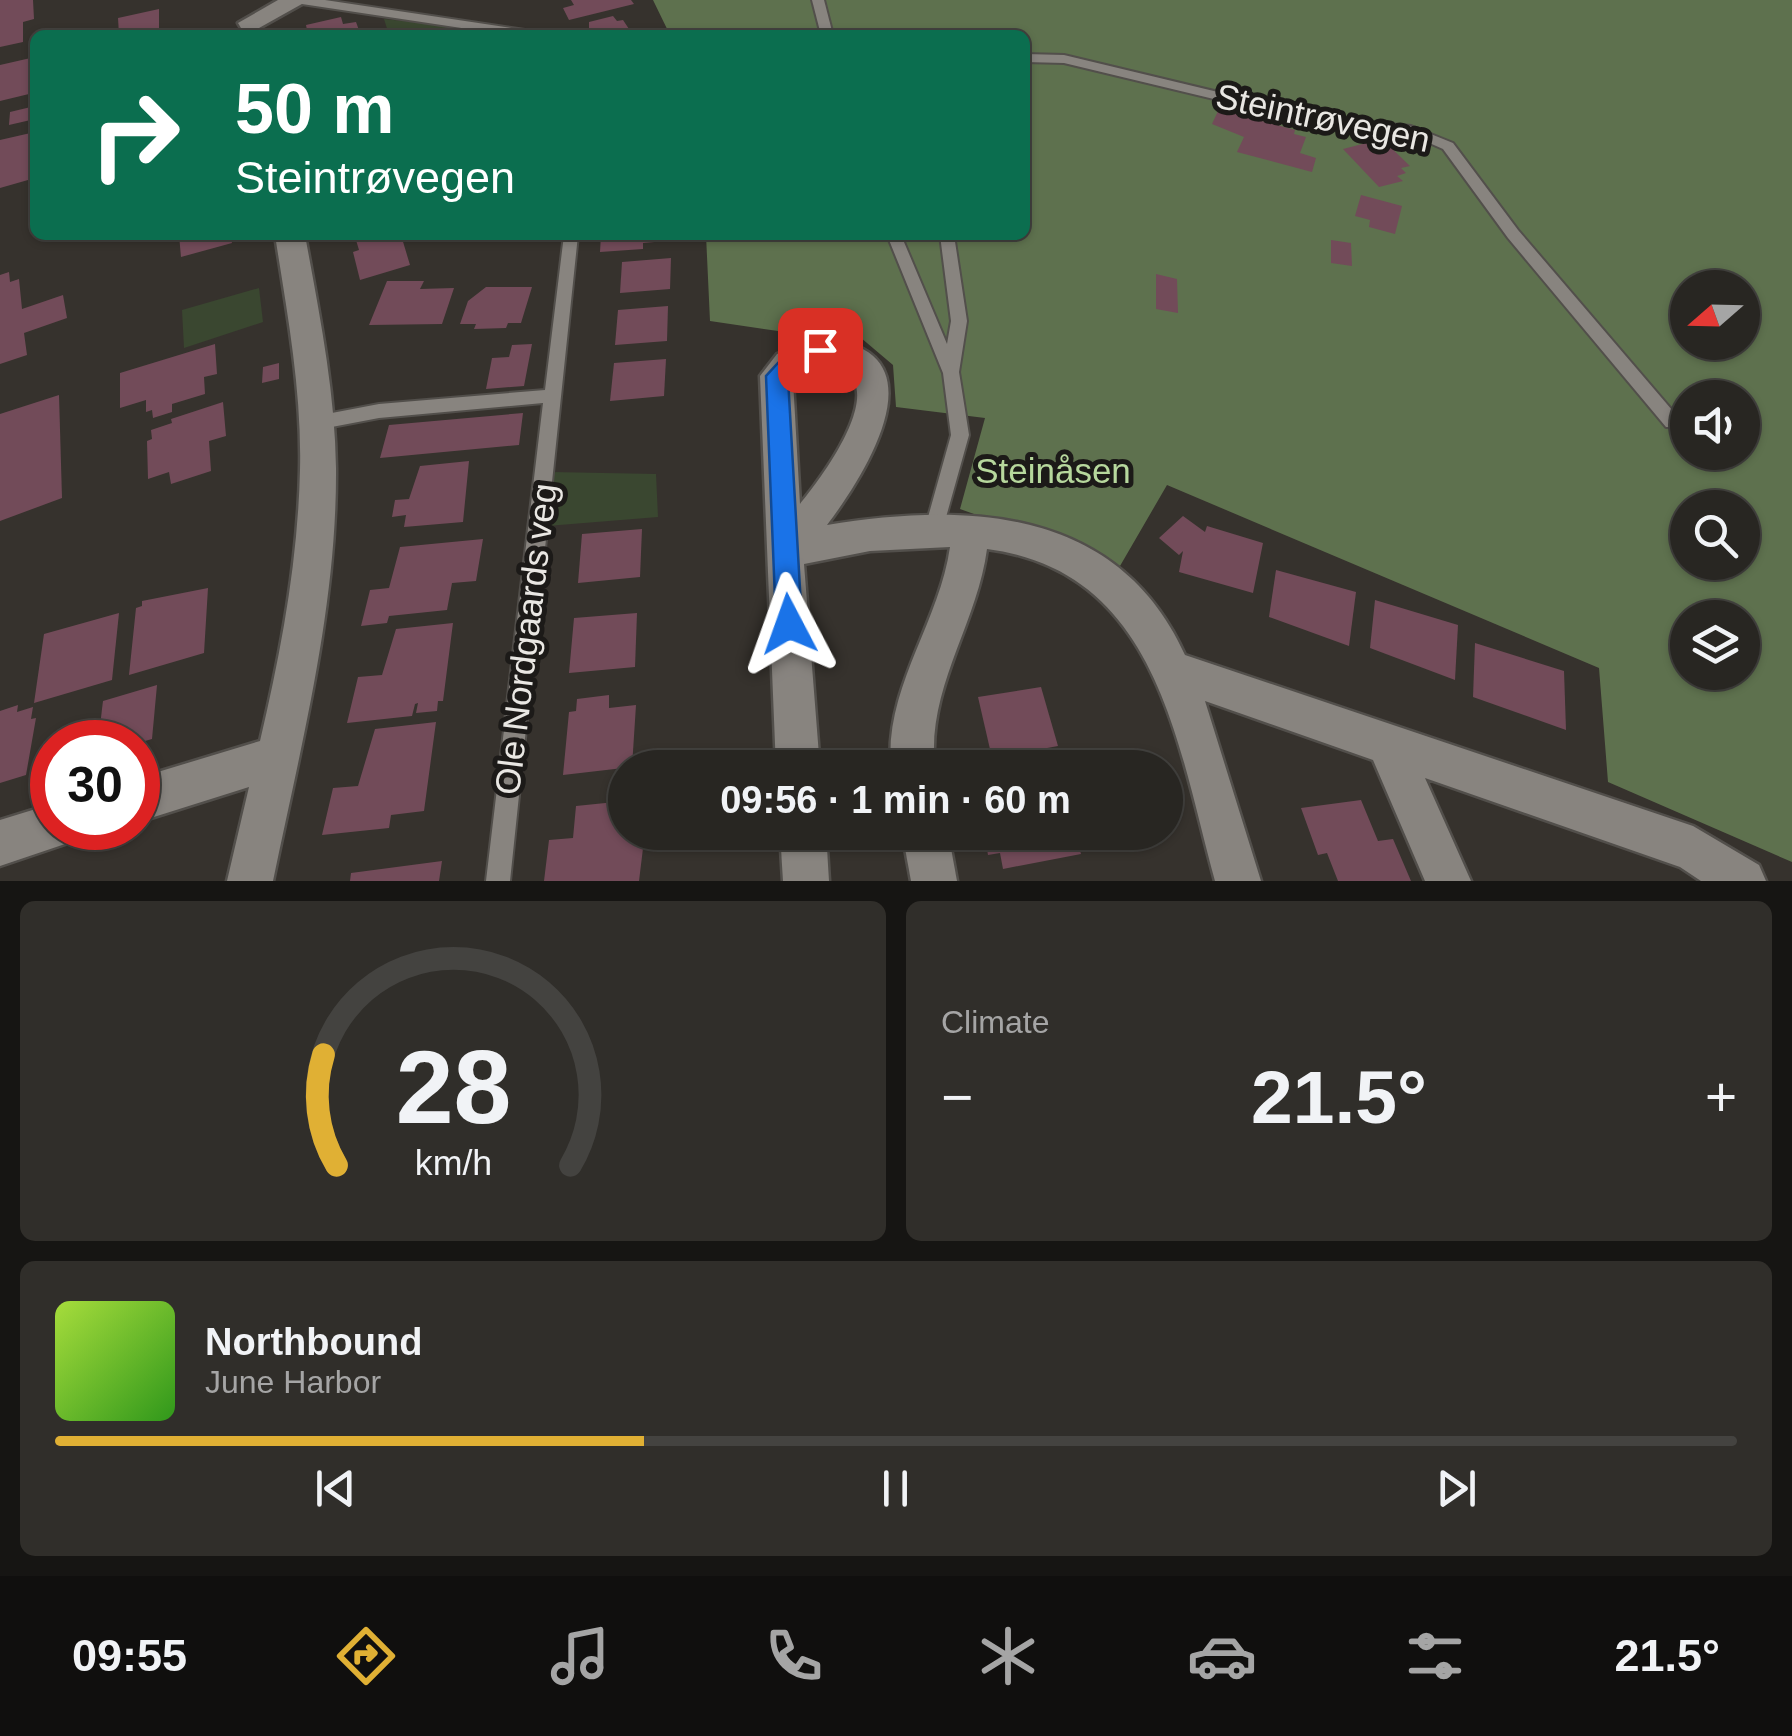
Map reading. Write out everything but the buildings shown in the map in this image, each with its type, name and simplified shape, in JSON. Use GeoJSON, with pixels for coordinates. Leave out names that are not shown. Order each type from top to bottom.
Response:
{"type":"FeatureCollection","features":[{"type":"Feature","properties":{"kind":"street"},"geometry":{"type":"LineString","coordinates":[[248,19],[299,0]]}},
{"type":"Feature","properties":{"kind":"street"},"geometry":{"type":"LineString","coordinates":[[250,881],[302,646],[313,567],[316,424],[291,240]]}},
{"type":"Feature","properties":{"kind":"street"},"geometry":{"type":"LineString","coordinates":[[784,552],[846,469],[871,411],[874,397],[863,368],[844,354],[820,350],[807,353],[783,366],[777,376],[784,552],[797,750]]}},
{"type":"Feature","properties":{"kind":"street"},"geometry":{"type":"LineString","coordinates":[[784,552],[839,537],[952,530],[1034,544],[1104,577],[1128,598],[1169,669],[1238,881]]}},
{"type":"Feature","properties":{"kind":"street"},"geometry":{"type":"LineString","coordinates":[[910,750],[915,702],[954,610],[968,565],[952,530]]}},
{"type":"Feature","properties":{"kind":"street"},"geometry":{"type":"LineString","coordinates":[[1169,669],[1693,849],[1743,881]]}},
{"type":"Feature","properties":{"kind":"street"},"geometry":{"type":"LineString","coordinates":[[1388,744],[1448,881]]}},
{"type":"Feature","properties":{"kind":"street"},"geometry":{"type":"LineString","coordinates":[[160,793],[277,757]]}},
{"type":"Feature","properties":{"kind":"street"},"geometry":{"type":"LineString","coordinates":[[0,843],[30,833]]}},
{"type":"Feature","properties":{"kind":"street"},"geometry":{"type":"LineString","coordinates":[[803,850],[806,881]]}},
{"type":"Feature","properties":{"kind":"street"},"geometry":{"type":"LineString","coordinates":[[928,850],[934,881]]}},
{"type":"Feature","properties":{"kind":"lane"},"geometry":{"type":"LineString","coordinates":[[299,0],[499,30]]}},
{"type":"Feature","properties":{"kind":"lane"},"geometry":{"type":"LineString","coordinates":[[818,0],[826,30]]}},
{"type":"Feature","properties":{"kind":"lane","name":"Steintrøvegen"},"geometry":{"type":"LineString","coordinates":[[1030,58],[1064,59],[1345,124],[1411,130],[1448,146],[1512,234],[1670,420]]}},
{"type":"Feature","properties":{"kind":"lane","name":"Ole Nordgaards veg"},"geometry":{"type":"LineString","coordinates":[[498,881],[570,240]]}},
{"type":"Feature","properties":{"kind":"lane"},"geometry":{"type":"LineString","coordinates":[[896,240],[951,372],[960,435],[952,530]]}},
{"type":"Feature","properties":{"kind":"lane"},"geometry":{"type":"LineString","coordinates":[[948,240],[960,321],[951,372]]}},
{"type":"Feature","properties":{"kind":"lane"},"geometry":{"type":"LineString","coordinates":[[316,424],[379,411],[553,396]]}},
{"type":"Feature","properties":{"kind":"green space","name":"Steinåsen"},"geometry":{"type":"Polygon","coordinates":[[[653,0],[1792,0],[1792,862],[1608,782],[1599,668],[1167,485],[1120,566],[960,509],[985,418],[896,407],[893,365],[854,332],[778,331],[710,321],[706,240],[1030,240],[1030,30],[668,30],[653,0]]]}},
{"type":"Feature","properties":{"kind":"green space"},"geometry":{"type":"Polygon","coordinates":[[[384,19],[487,30],[387,30],[384,19]]]}},
{"type":"Feature","properties":{"kind":"green space"},"geometry":{"type":"Polygon","coordinates":[[[259,288],[263,322],[184,348],[182,310],[259,288]]]}},
{"type":"Feature","properties":{"kind":"green space"},"geometry":{"type":"Polygon","coordinates":[[[551,472],[656,474],[658,517],[547,526],[551,472]]]}},
{"type":"Feature","properties":{"kind":"route"},"geometry":{"type":"LineString","coordinates":[[789,624],[777,376],[783,366],[796,358],[820,350]]}}]}
